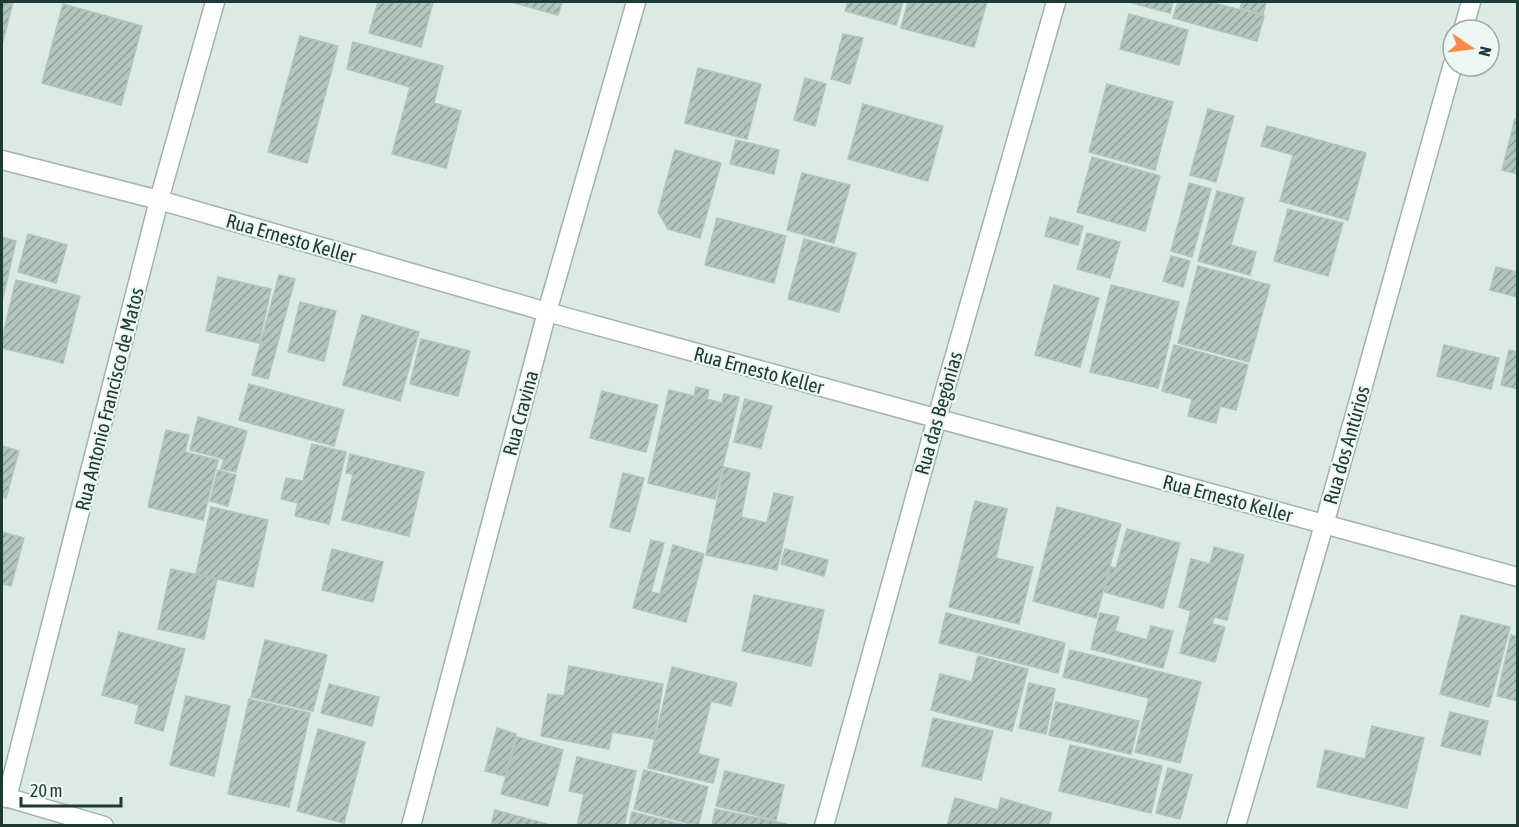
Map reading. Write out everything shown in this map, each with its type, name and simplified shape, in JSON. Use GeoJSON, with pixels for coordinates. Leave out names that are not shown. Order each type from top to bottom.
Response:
{"type":"FeatureCollection","features":[{"type":"Feature","properties":{"kind":"street","name":"Rua Antonio Francisco de Matos"},"geometry":{"type":"LineString","coordinates":[[4,797],[159,200],[215,2]]}},
{"type":"Feature","properties":{"kind":"street","name":"Rua Cravina"},"geometry":{"type":"LineString","coordinates":[[411,825],[547,312],[636,2]]}},
{"type":"Feature","properties":{"kind":"street","name":"Rua das Begônias"},"geometry":{"type":"LineString","coordinates":[[824,825],[1056,2]]}},
{"type":"Feature","properties":{"kind":"street"},"geometry":{"type":"LineString","coordinates":[[1466,18],[1471,2]]}},
{"type":"Feature","properties":{"kind":"street","name":"Rua dos Antúrios"},"geometry":{"type":"LineString","coordinates":[[1236,825],[1324,525],[1449,78]]}},
{"type":"Feature","properties":{"kind":"street","name":"Rua Ernesto Keller"},"geometry":{"type":"LineString","coordinates":[[2,160],[159,200],[547,312],[1518,577]]}},
{"type":"Feature","properties":{"kind":"street"},"geometry":{"type":"LineString","coordinates":[[4,797],[104,825]]}},
{"type":"Feature","properties":{"kind":"building"},"geometry":{"type":"Polygon","coordinates":[[[2,2],[13,2],[2,45],[2,2]]]}},
{"type":"Feature","properties":{"kind":"building"},"geometry":{"type":"Polygon","coordinates":[[[378,2],[433,2],[421,47],[369,33],[378,2]]]}},
{"type":"Feature","properties":{"kind":"building"},"geometry":{"type":"Polygon","coordinates":[[[511,2],[562,2],[558,15],[511,2]]]}},
{"type":"Feature","properties":{"kind":"building"},"geometry":{"type":"Polygon","coordinates":[[[848,2],[903,2],[896,25],[845,11],[848,2]]]}},
{"type":"Feature","properties":{"kind":"building"},"geometry":{"type":"Polygon","coordinates":[[[908,2],[987,2],[974,47],[901,28],[908,2]]]}},
{"type":"Feature","properties":{"kind":"building"},"geometry":{"type":"Polygon","coordinates":[[[1128,2],[1173,2],[1170,13],[1128,2]]]}},
{"type":"Feature","properties":{"kind":"building"},"geometry":{"type":"Polygon","coordinates":[[[1178,2],[1210,2],[1264,16],[1257,41],[1173,18],[1178,2]]]}},
{"type":"Feature","properties":{"kind":"building"},"geometry":{"type":"Polygon","coordinates":[[[1242,2],[1266,2],[1263,14],[1240,8],[1242,2]]]}},
{"type":"Feature","properties":{"kind":"building"},"geometry":{"type":"Polygon","coordinates":[[[63,4],[142,26],[121,105],[42,83],[63,4]]]}},
{"type":"Feature","properties":{"kind":"building"},"geometry":{"type":"Polygon","coordinates":[[[1129,14],[1188,30],[1179,65],[1120,49],[1129,14]]]}},
{"type":"Feature","properties":{"kind":"building"},"geometry":{"type":"Polygon","coordinates":[[[843,34],[863,38],[850,84],[831,79],[843,34]]]}},
{"type":"Feature","properties":{"kind":"building"},"geometry":{"type":"Polygon","coordinates":[[[300,36],[338,46],[307,163],[268,152],[300,36]]]}},
{"type":"Feature","properties":{"kind":"building"},"geometry":{"type":"Polygon","coordinates":[[[353,42],[443,66],[434,103],[461,111],[446,168],[392,154],[410,87],[347,69],[353,42]]]}},
{"type":"Feature","properties":{"kind":"building"},"geometry":{"type":"Polygon","coordinates":[[[698,68],[761,84],[747,139],[685,123],[698,68]]]}},
{"type":"Feature","properties":{"kind":"building"},"geometry":{"type":"Polygon","coordinates":[[[805,78],[826,84],[815,126],[794,120],[805,78]]]}},
{"type":"Feature","properties":{"kind":"building"},"geometry":{"type":"Polygon","coordinates":[[[1107,84],[1173,102],[1155,170],[1089,152],[1107,84]]]}},
{"type":"Feature","properties":{"kind":"building"},"geometry":{"type":"Polygon","coordinates":[[[863,104],[943,126],[928,181],[848,159],[863,104]]]}},
{"type":"Feature","properties":{"kind":"building"},"geometry":{"type":"Polygon","coordinates":[[[1208,109],[1234,116],[1216,182],[1190,175],[1208,109]]]}},
{"type":"Feature","properties":{"kind":"building"},"geometry":{"type":"Polygon","coordinates":[[[1515,119],[1518,119],[1518,174],[1502,170],[1515,119]]]}},
{"type":"Feature","properties":{"kind":"building"},"geometry":{"type":"Polygon","coordinates":[[[1267,126],[1366,153],[1348,220],[1280,201],[1293,155],[1261,146],[1267,126]]]}},
{"type":"Feature","properties":{"kind":"building"},"geometry":{"type":"Polygon","coordinates":[[[736,140],[779,150],[774,174],[730,164],[736,140]]]}},
{"type":"Feature","properties":{"kind":"building"},"geometry":{"type":"Polygon","coordinates":[[[675,150],[721,163],[700,238],[668,229],[658,212],[675,150]]]}},
{"type":"Feature","properties":{"kind":"building"},"geometry":{"type":"Polygon","coordinates":[[[1092,157],[1160,176],[1145,231],[1077,212],[1092,157]]]}},
{"type":"Feature","properties":{"kind":"building"},"geometry":{"type":"Polygon","coordinates":[[[802,173],[850,185],[834,243],[787,230],[802,173]]]}},
{"type":"Feature","properties":{"kind":"building"},"geometry":{"type":"Polygon","coordinates":[[[1189,183],[1211,189],[1192,257],[1171,251],[1189,183]]]}},
{"type":"Feature","properties":{"kind":"building"},"geometry":{"type":"Polygon","coordinates":[[[1217,191],[1244,198],[1231,245],[1256,252],[1250,275],[1198,261],[1217,191]]]}},
{"type":"Feature","properties":{"kind":"building"},"geometry":{"type":"Polygon","coordinates":[[[1288,209],[1343,223],[1328,276],[1274,261],[1288,209]]]}},
{"type":"Feature","properties":{"kind":"building"},"geometry":{"type":"Polygon","coordinates":[[[1050,217],[1083,226],[1078,245],[1045,236],[1050,217]]]}},
{"type":"Feature","properties":{"kind":"building"},"geometry":{"type":"Polygon","coordinates":[[[717,218],[786,236],[774,283],[705,265],[717,218]]]}},
{"type":"Feature","properties":{"kind":"building"},"geometry":{"type":"Polygon","coordinates":[[[1087,233],[1120,242],[1110,278],[1077,269],[1087,233]]]}},
{"type":"Feature","properties":{"kind":"building"},"geometry":{"type":"Polygon","coordinates":[[[28,234],[67,245],[56,283],[18,272],[28,234]]]}},
{"type":"Feature","properties":{"kind":"building"},"geometry":{"type":"Polygon","coordinates":[[[2,237],[16,241],[2,302],[2,237]]]}},
{"type":"Feature","properties":{"kind":"building"},"geometry":{"type":"Polygon","coordinates":[[[804,239],[856,253],[839,312],[788,299],[804,239]]]}},
{"type":"Feature","properties":{"kind":"building"},"geometry":{"type":"Polygon","coordinates":[[[1171,256],[1190,261],[1183,287],[1163,281],[1171,256]]]}},
{"type":"Feature","properties":{"kind":"building"},"geometry":{"type":"Polygon","coordinates":[[[1198,266],[1270,285],[1249,362],[1178,343],[1198,266]]]}},
{"type":"Feature","properties":{"kind":"building"},"geometry":{"type":"Polygon","coordinates":[[[1496,267],[1518,272],[1518,297],[1490,290],[1496,267]]]}},
{"type":"Feature","properties":{"kind":"building"},"geometry":{"type":"Polygon","coordinates":[[[279,275],[295,279],[268,379],[252,375],[279,275]]]}},
{"type":"Feature","properties":{"kind":"building"},"geometry":{"type":"Polygon","coordinates":[[[218,277],[271,289],[259,343],[206,331],[218,277]]]}},
{"type":"Feature","properties":{"kind":"building"},"geometry":{"type":"Polygon","coordinates":[[[16,280],[80,296],[63,363],[2,348],[2,339],[16,280]]]}},
{"type":"Feature","properties":{"kind":"building"},"geometry":{"type":"Polygon","coordinates":[[[1054,285],[1099,298],[1080,367],[1035,355],[1054,285]]]}},
{"type":"Feature","properties":{"kind":"building"},"geometry":{"type":"Polygon","coordinates":[[[1111,285],[1179,302],[1158,388],[1090,372],[1111,285]]]}},
{"type":"Feature","properties":{"kind":"building"},"geometry":{"type":"Polygon","coordinates":[[[300,302],[336,311],[324,361],[288,352],[300,302]]]}},
{"type":"Feature","properties":{"kind":"building"},"geometry":{"type":"Polygon","coordinates":[[[362,315],[419,332],[400,401],[343,385],[362,315]]]}},
{"type":"Feature","properties":{"kind":"building"},"geometry":{"type":"Polygon","coordinates":[[[421,339],[470,351],[458,396],[410,384],[421,339]]]}},
{"type":"Feature","properties":{"kind":"building"},"geometry":{"type":"Polygon","coordinates":[[[1174,345],[1248,365],[1236,410],[1220,406],[1216,423],[1188,416],[1192,399],[1162,391],[1174,345]]]}},
{"type":"Feature","properties":{"kind":"building"},"geometry":{"type":"Polygon","coordinates":[[[1444,345],[1499,358],[1491,389],[1437,376],[1444,345]]]}},
{"type":"Feature","properties":{"kind":"building"},"geometry":{"type":"Polygon","coordinates":[[[1509,350],[1518,352],[1518,389],[1501,385],[1509,350]]]}},
{"type":"Feature","properties":{"kind":"building"},"geometry":{"type":"Polygon","coordinates":[[[249,384],[344,410],[334,446],[239,420],[249,384]]]}},
{"type":"Feature","properties":{"kind":"building"},"geometry":{"type":"Polygon","coordinates":[[[696,387],[709,390],[707,399],[722,403],[724,394],[739,397],[715,499],[648,483],[669,390],[694,396],[696,387]]]}},
{"type":"Feature","properties":{"kind":"building"},"geometry":{"type":"Polygon","coordinates":[[[602,391],[658,405],[646,452],[590,438],[602,391]]]}},
{"type":"Feature","properties":{"kind":"building"},"geometry":{"type":"Polygon","coordinates":[[[745,399],[772,406],[761,448],[734,442],[745,399]]]}},
{"type":"Feature","properties":{"kind":"building"},"geometry":{"type":"Polygon","coordinates":[[[198,417],[247,431],[236,472],[221,469],[224,459],[190,450],[198,417]]]}},
{"type":"Feature","properties":{"kind":"building"},"geometry":{"type":"Polygon","coordinates":[[[166,430],[189,435],[185,452],[218,460],[203,520],[148,507],[166,430]]]}},
{"type":"Feature","properties":{"kind":"building"},"geometry":{"type":"Polygon","coordinates":[[[312,444],[346,452],[329,524],[295,516],[298,503],[281,499],[286,478],[303,481],[312,444]]]}},
{"type":"Feature","properties":{"kind":"building"},"geometry":{"type":"Polygon","coordinates":[[[2,446],[19,451],[6,498],[2,497],[2,446]]]}},
{"type":"Feature","properties":{"kind":"building"},"geometry":{"type":"Polygon","coordinates":[[[350,454],[424,472],[409,536],[342,520],[353,474],[346,473],[350,454]]]}},
{"type":"Feature","properties":{"kind":"building"},"geometry":{"type":"Polygon","coordinates":[[[724,467],[750,473],[741,517],[767,523],[774,493],[793,497],[777,570],[706,555],[724,467]]]}},
{"type":"Feature","properties":{"kind":"building"},"geometry":{"type":"Polygon","coordinates":[[[218,470],[236,475],[228,506],[210,501],[218,470]]]}},
{"type":"Feature","properties":{"kind":"building"},"geometry":{"type":"Polygon","coordinates":[[[623,473],[644,478],[630,532],[610,527],[623,473]]]}},
{"type":"Feature","properties":{"kind":"building"},"geometry":{"type":"Polygon","coordinates":[[[975,501],[1007,509],[996,558],[1033,567],[1019,624],[949,607],[975,501]]]}},
{"type":"Feature","properties":{"kind":"building"},"geometry":{"type":"Polygon","coordinates":[[[211,507],[268,520],[253,587],[196,574],[211,507]]]}},
{"type":"Feature","properties":{"kind":"building"},"geometry":{"type":"Polygon","coordinates":[[[1057,507],[1121,524],[1096,618],[1033,601],[1057,507]]]}},
{"type":"Feature","properties":{"kind":"building"},"geometry":{"type":"Polygon","coordinates":[[[1127,529],[1180,543],[1163,608],[1104,592],[1111,567],[1116,568],[1127,529]]]}},
{"type":"Feature","properties":{"kind":"building"},"geometry":{"type":"Polygon","coordinates":[[[2,532],[24,538],[11,586],[2,584],[2,532]]]}},
{"type":"Feature","properties":{"kind":"building"},"geometry":{"type":"Polygon","coordinates":[[[651,540],[664,543],[651,592],[660,594],[673,545],[704,554],[686,622],[633,608],[651,540]]]}},
{"type":"Feature","properties":{"kind":"building"},"geometry":{"type":"Polygon","coordinates":[[[1214,547],[1244,555],[1227,620],[1214,617],[1212,624],[1225,627],[1215,662],[1180,653],[1191,611],[1179,607],[1191,559],[1210,564],[1214,547]]]}},
{"type":"Feature","properties":{"kind":"building"},"geometry":{"type":"Polygon","coordinates":[[[332,549],[383,562],[373,602],[322,590],[332,549]]]}},
{"type":"Feature","properties":{"kind":"building"},"geometry":{"type":"Polygon","coordinates":[[[785,549],[828,560],[824,576],[781,564],[785,549]]]}},
{"type":"Feature","properties":{"kind":"building"},"geometry":{"type":"Polygon","coordinates":[[[171,569],[217,579],[204,639],[158,629],[171,569]]]}},
{"type":"Feature","properties":{"kind":"building"},"geometry":{"type":"Polygon","coordinates":[[[754,595],[824,610],[811,666],[742,651],[754,595]]]}},
{"type":"Feature","properties":{"kind":"building"},"geometry":{"type":"Polygon","coordinates":[[[946,613],[1065,643],[1058,673],[939,643],[946,613]]]}},
{"type":"Feature","properties":{"kind":"building"},"geometry":{"type":"Polygon","coordinates":[[[1100,613],[1119,617],[1115,631],[1147,640],[1151,626],[1173,631],[1163,668],[1091,649],[1100,613]]]}},
{"type":"Feature","properties":{"kind":"building"},"geometry":{"type":"Polygon","coordinates":[[[1461,615],[1510,627],[1489,707],[1440,694],[1461,615]]]}},
{"type":"Feature","properties":{"kind":"building"},"geometry":{"type":"Polygon","coordinates":[[[119,632],[185,649],[163,731],[135,723],[139,705],[102,695],[119,632]]]}},
{"type":"Feature","properties":{"kind":"building"},"geometry":{"type":"Polygon","coordinates":[[[1511,635],[1518,637],[1518,701],[1497,696],[1511,635]]]}},
{"type":"Feature","properties":{"kind":"building"},"geometry":{"type":"Polygon","coordinates":[[[265,640],[327,655],[313,711],[251,697],[265,640]]]}},
{"type":"Feature","properties":{"kind":"building"},"geometry":{"type":"Polygon","coordinates":[[[1070,650],[1201,682],[1180,763],[1135,752],[1149,698],[1063,677],[1070,650]]]}},
{"type":"Feature","properties":{"kind":"building"},"geometry":{"type":"Polygon","coordinates":[[[978,656],[1028,669],[1012,731],[931,710],[940,674],[972,682],[978,656]]]}},
{"type":"Feature","properties":{"kind":"building"},"geometry":{"type":"Polygon","coordinates":[[[569,666],[663,684],[654,739],[612,732],[609,749],[541,736],[548,694],[564,696],[569,666]]]}},
{"type":"Feature","properties":{"kind":"building"},"geometry":{"type":"Polygon","coordinates":[[[672,667],[737,683],[731,706],[711,701],[698,754],[719,759],[713,783],[648,768],[672,667]]]}},
{"type":"Feature","properties":{"kind":"building"},"geometry":{"type":"Polygon","coordinates":[[[1029,683],[1055,689],[1046,734],[1019,728],[1029,683]]]}},
{"type":"Feature","properties":{"kind":"building"},"geometry":{"type":"Polygon","coordinates":[[[329,684],[379,697],[372,726],[321,713],[329,684]]]}},
{"type":"Feature","properties":{"kind":"building"},"geometry":{"type":"Polygon","coordinates":[[[186,696],[230,706],[214,776],[170,765],[186,696]]]}},
{"type":"Feature","properties":{"kind":"building"},"geometry":{"type":"Polygon","coordinates":[[[249,699],[310,713],[289,807],[228,794],[249,699]]]}},
{"type":"Feature","properties":{"kind":"building"},"geometry":{"type":"Polygon","coordinates":[[[1056,702],[1139,721],[1131,754],[1049,735],[1056,702]]]}},
{"type":"Feature","properties":{"kind":"building"},"geometry":{"type":"Polygon","coordinates":[[[1450,712],[1488,721],[1480,755],[1441,746],[1450,712]]]}},
{"type":"Feature","properties":{"kind":"building"},"geometry":{"type":"Polygon","coordinates":[[[933,718],[993,731],[981,780],[922,766],[933,718]]]}},
{"type":"Feature","properties":{"kind":"building"},"geometry":{"type":"Polygon","coordinates":[[[1372,726],[1424,738],[1407,808],[1317,787],[1325,750],[1365,759],[1372,726]]]}},
{"type":"Feature","properties":{"kind":"building"},"geometry":{"type":"Polygon","coordinates":[[[497,728],[516,734],[505,776],[485,771],[497,728]]]}},
{"type":"Feature","properties":{"kind":"building"},"geometry":{"type":"Polygon","coordinates":[[[318,729],[365,742],[344,823],[297,811],[318,729]]]}},
{"type":"Feature","properties":{"kind":"building"},"geometry":{"type":"Polygon","coordinates":[[[517,737],[563,750],[548,806],[501,794],[517,737]]]}},
{"type":"Feature","properties":{"kind":"building"},"geometry":{"type":"Polygon","coordinates":[[[1070,745],[1162,766],[1151,813],[1059,791],[1070,745]]]}},
{"type":"Feature","properties":{"kind":"building"},"geometry":{"type":"Polygon","coordinates":[[[577,757],[636,771],[624,826],[577,826],[584,794],[569,791],[577,757]]]}},
{"type":"Feature","properties":{"kind":"building"},"geometry":{"type":"Polygon","coordinates":[[[1168,768],[1192,775],[1180,819],[1156,813],[1168,768]]]}},
{"type":"Feature","properties":{"kind":"building"},"geometry":{"type":"Polygon","coordinates":[[[644,770],[708,787],[698,826],[634,809],[644,770]]]}},
{"type":"Feature","properties":{"kind":"building"},"geometry":{"type":"Polygon","coordinates":[[[725,771],[784,785],[776,820],[716,806],[725,771]]]}},
{"type":"Feature","properties":{"kind":"building"},"geometry":{"type":"Polygon","coordinates":[[[955,798],[998,810],[1001,798],[1052,813],[1048,826],[947,826],[955,798]]]}},
{"type":"Feature","properties":{"kind":"building"},"geometry":{"type":"Polygon","coordinates":[[[715,809],[787,824],[712,826],[715,809]]]}},
{"type":"Feature","properties":{"kind":"building"},"geometry":{"type":"Polygon","coordinates":[[[495,810],[547,824],[547,826],[491,826],[495,810]]]}},
{"type":"Feature","properties":{"kind":"building"},"geometry":{"type":"Polygon","coordinates":[[[632,812],[689,826],[629,826],[632,812]]]}}]}
